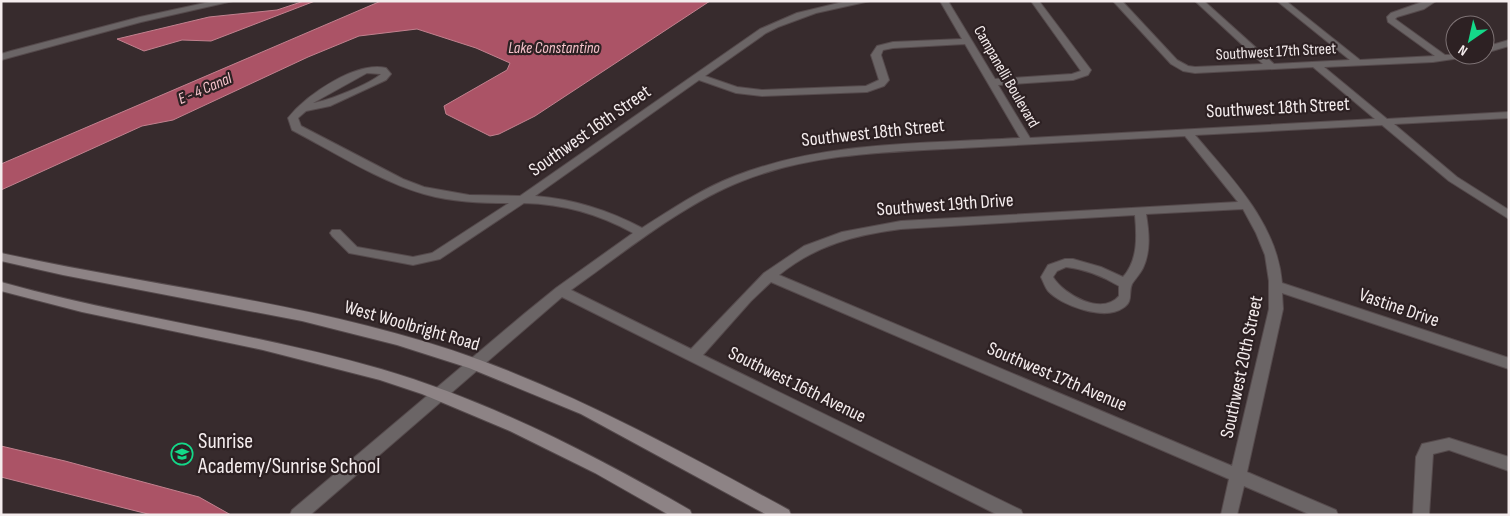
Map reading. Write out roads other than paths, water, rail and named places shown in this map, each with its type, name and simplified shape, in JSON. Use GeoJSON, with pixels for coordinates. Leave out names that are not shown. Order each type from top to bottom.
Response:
{"type":"FeatureCollection","features":[{"type":"Feature","properties":{"kind":"main road","name":"West Woolbright Road"},"geometry":{"type":"LineString","coordinates":[[1,257],[63,272],[302,316],[398,340],[474,364],[586,410],[684,460],[783,515]]}},
{"type":"Feature","properties":{"kind":"main road"},"geometry":{"type":"LineString","coordinates":[[1,286],[65,304],[219,335],[338,362],[438,394],[566,449],[613,473],[684,515]]}},
{"type":"Feature","properties":{"kind":"street"},"geometry":{"type":"LineString","coordinates":[[1,57],[21,50],[44,46],[159,14],[229,1]]}},
{"type":"Feature","properties":{"kind":"street","name":"Southwest 16th Street"},"geometry":{"type":"LineString","coordinates":[[336,233],[353,250],[413,261],[425,259],[445,251],[773,26],[822,8],[866,1]]}},
{"type":"Feature","properties":{"kind":"street","name":"Campanelli Boulevard"},"geometry":{"type":"LineString","coordinates":[[944,1],[1026,141]]}},
{"type":"Feature","properties":{"kind":"street"},"geometry":{"type":"LineString","coordinates":[[993,82],[1073,77],[1085,73],[1086,70],[1035,1]]}},
{"type":"Feature","properties":{"kind":"street","name":"Southwest 17th Street"},"geometry":{"type":"LineString","coordinates":[[1117,1],[1179,66],[1195,70],[1272,68],[1444,58]]}},
{"type":"Feature","properties":{"kind":"street"},"geometry":{"type":"LineString","coordinates":[[1199,1],[1272,68]]}},
{"type":"Feature","properties":{"kind":"street"},"geometry":{"type":"LineString","coordinates":[[1281,1],[1359,63]]}},
{"type":"Feature","properties":{"kind":"street"},"geometry":{"type":"LineString","coordinates":[[1432,1],[1421,7],[1394,14],[1391,20],[1444,58]]}},
{"type":"Feature","properties":{"kind":"street"},"geometry":{"type":"LineString","coordinates":[[698,77],[736,90],[762,93],[867,89],[881,84],[884,80],[876,55],[880,48],[893,45],[968,41]]}},
{"type":"Feature","properties":{"kind":"street"},"geometry":{"type":"LineString","coordinates":[[1495,47],[1509,42]]}},
{"type":"Feature","properties":{"kind":"street"},"geometry":{"type":"LineString","coordinates":[[1,67],[29,56],[44,46]]}},
{"type":"Feature","properties":{"kind":"street"},"geometry":{"type":"LineString","coordinates":[[1316,65],[1453,179],[1509,215]]}},
{"type":"Feature","properties":{"kind":"street"},"geometry":{"type":"LineString","coordinates":[[304,108],[326,104],[383,78],[386,74],[383,70],[366,70],[313,98],[293,118],[296,128],[398,181],[430,192],[459,198],[522,199],[559,202],[582,207],[623,222],[642,233]]}},
{"type":"Feature","properties":{"kind":"street","name":"Southwest 18th Street"},"geometry":{"type":"LineString","coordinates":[[298,515],[561,291],[642,233],[710,191],[759,171],[789,162],[864,150],[1509,115]]}},
{"type":"Feature","properties":{"kind":"street","name":"Southwest 20th Street"},"geometry":{"type":"LineString","coordinates":[[1188,133],[1246,205],[1262,230],[1269,246],[1277,286],[1276,309],[1229,515]]}},
{"type":"Feature","properties":{"kind":"street","name":"Southwest 19th Drive"},"geometry":{"type":"LineString","coordinates":[[693,356],[769,276],[790,260],[810,249],[849,234],[877,228],[1246,205]]}},
{"type":"Feature","properties":{"kind":"street"},"geometry":{"type":"LineString","coordinates":[[1125,284],[1138,268],[1141,259],[1143,245],[1140,211]]}},
{"type":"Feature","properties":{"kind":"street"},"geometry":{"type":"LineString","coordinates":[[1072,264],[1104,273],[1125,284],[1127,291],[1121,303],[1116,307],[1098,308],[1081,304],[1057,293],[1052,288],[1047,277],[1052,268],[1058,265],[1072,264]]}},
{"type":"Feature","properties":{"kind":"street","name":"Southwest 17th Avenue"},"geometry":{"type":"LineString","coordinates":[[769,276],[1330,515]]}},
{"type":"Feature","properties":{"kind":"street","name":"Vastine Drive"},"geometry":{"type":"LineString","coordinates":[[1277,286],[1509,364]]}},
{"type":"Feature","properties":{"kind":"street","name":"Southwest 16th Avenue"},"geometry":{"type":"LineString","coordinates":[[561,291],[1015,515]]}},
{"type":"Feature","properties":{"kind":"street"},"geometry":{"type":"LineString","coordinates":[[1422,515],[1424,457],[1428,448],[1449,444],[1509,464]]}},
{"type":"Feature","properties":{"kind":"water"},"geometry":{"type":"Polygon","coordinates":[[[304,1],[315,1],[211,41],[182,40],[144,51],[117,39],[209,17],[277,10],[304,1]]]}},
{"type":"Feature","properties":{"kind":"water","name":"Lake Constantino"},"geometry":{"type":"Polygon","coordinates":[[[381,1],[710,1],[535,116],[499,134],[490,136],[446,114],[444,106],[507,70],[510,63],[476,48],[417,29],[359,36],[308,57],[173,120],[142,126],[1,190],[1,164],[381,1]]]}},
{"type":"Feature","properties":{"kind":"water"},"geometry":{"type":"Polygon","coordinates":[[[1,446],[199,497],[231,515],[152,515],[1,477],[1,446]]]}},
{"type":"Feature","properties":{"kind":"place","name":"Sunrise Academy/Sunrise School"},"geometry":{"type":"Point","coordinates":[182,454]}},
{"type":"Feature","properties":{"kind":"water label","name":"E - 4 Canal"},"geometry":{"type":"Point","coordinates":[205,89]}}]}
